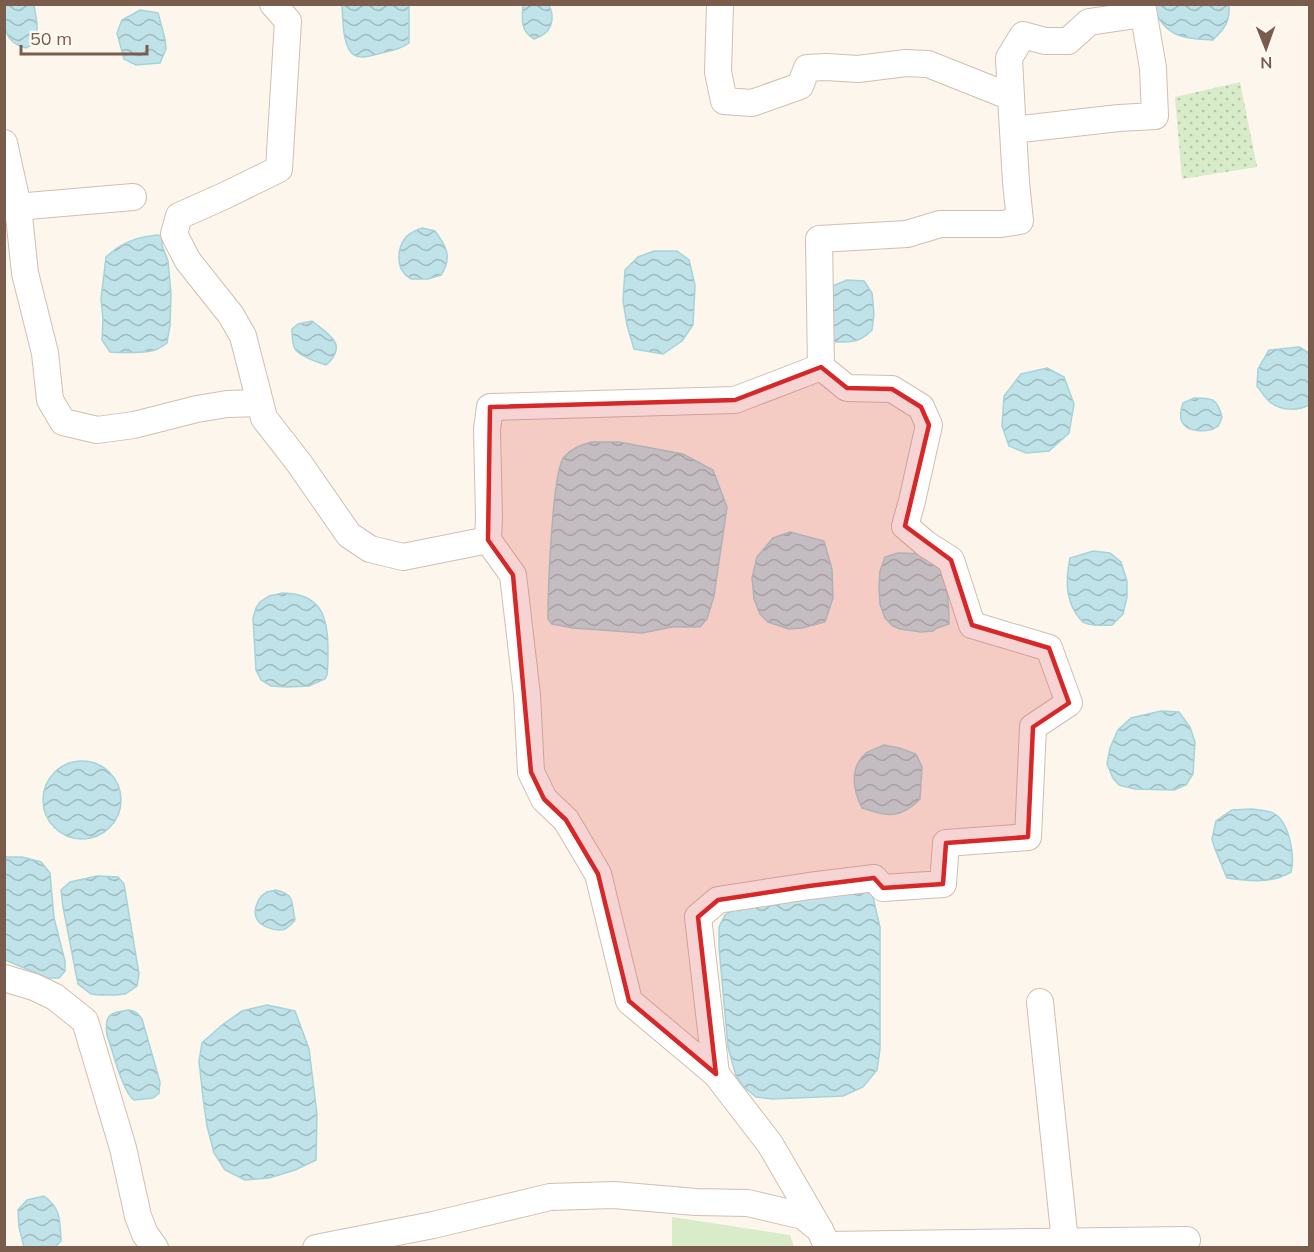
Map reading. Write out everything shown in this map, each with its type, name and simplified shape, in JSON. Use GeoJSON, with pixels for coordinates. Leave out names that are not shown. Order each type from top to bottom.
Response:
{"type":"FeatureCollection","features":[{"type":"Feature","properties":{"kind":"street"},"geometry":{"type":"LineString","coordinates":[[273,4],[288,21],[279,169],[178,216],[174,234],[188,261],[231,315],[243,336],[264,418],[299,463],[349,535],[370,549],[403,557],[488,540]]}},
{"type":"Feature","properties":{"kind":"street"},"geometry":{"type":"LineString","coordinates":[[720,4],[718,72],[724,100],[752,103],[800,86],[807,68],[858,69],[906,63],[928,64],[1011,97]]}},
{"type":"Feature","properties":{"kind":"street"},"geometry":{"type":"LineString","coordinates":[[821,367],[819,239],[907,234],[940,224],[1001,224],[1020,221],[1012,130],[1009,58],[1023,35],[1045,41],[1068,41],[1089,22],[1142,9],[1153,68],[1155,116],[1012,130]]}},
{"type":"Feature","properties":{"kind":"street"},"geometry":{"type":"LineString","coordinates":[[4,143],[11,207],[45,353],[50,400],[63,422],[97,430],[134,425],[227,404],[260,403]]}},
{"type":"Feature","properties":{"kind":"street"},"geometry":{"type":"LineString","coordinates":[[11,207],[134,197]]}},
{"type":"Feature","properties":{"kind":"street"},"geometry":{"type":"LineString","coordinates":[[821,367],[735,400],[490,407],[487,429],[488,540],[513,575],[527,695],[531,772],[544,800],[566,820],[598,874],[629,1001],[716,1074],[770,1143],[825,1241]]}},
{"type":"Feature","properties":{"kind":"street"},"geometry":{"type":"LineString","coordinates":[[716,1074],[698,917],[718,900],[809,886],[874,878],[883,888],[942,884],[946,843],[1028,837],[1033,727],[1069,703],[1049,648],[972,625],[951,560],[926,544],[905,526],[929,425],[921,407],[892,389],[847,388],[821,367]]}},
{"type":"Feature","properties":{"kind":"street"},"geometry":{"type":"LineString","coordinates":[[4,978],[34,987],[55,997],[85,1021],[123,1148],[138,1216],[145,1234],[155,1248]]}},
{"type":"Feature","properties":{"kind":"street"},"geometry":{"type":"LineString","coordinates":[[1040,1002],[1065,1242]]}},
{"type":"Feature","properties":{"kind":"street"},"geometry":{"type":"LineString","coordinates":[[316,1248],[433,1225],[550,1197],[614,1194],[696,1202],[748,1203],[803,1216],[825,1241],[1187,1240]]}},
{"type":"Feature","properties":{"kind":"highlighted area"},"geometry":{"type":"Polygon","coordinates":[[[821,367],[847,388],[892,389],[921,407],[929,425],[905,526],[951,560],[972,625],[1049,648],[1069,703],[1033,727],[1028,837],[946,843],[943,884],[883,888],[874,878],[809,886],[718,900],[698,917],[716,1074],[629,1001],[598,874],[566,820],[544,799],[531,772],[513,575],[488,540],[490,407],[735,400],[821,367]]]}},
{"type":"Feature","properties":{"kind":"green space"},"geometry":{"type":"Polygon","coordinates":[[[1240,82],[1257,167],[1182,179],[1175,97],[1240,82]]]}},
{"type":"Feature","properties":{"kind":"green space"},"geometry":{"type":"Polygon","coordinates":[[[672,1217],[790,1235],[794,1247],[672,1247],[672,1217]]]}},
{"type":"Feature","properties":{"kind":"water"},"geometry":{"type":"Polygon","coordinates":[[[4,5],[34,5],[37,42],[26,48],[8,37],[4,5]]]}},
{"type":"Feature","properties":{"kind":"water"},"geometry":{"type":"Polygon","coordinates":[[[342,5],[409,5],[409,43],[398,49],[369,56],[354,55],[345,39],[342,5]]]}},
{"type":"Feature","properties":{"kind":"water"},"geometry":{"type":"Polygon","coordinates":[[[523,5],[549,5],[552,21],[548,30],[540,37],[534,39],[526,32],[522,20],[523,5]]]}},
{"type":"Feature","properties":{"kind":"water"},"geometry":{"type":"Polygon","coordinates":[[[1152,5],[1229,5],[1229,16],[1224,28],[1213,40],[1192,38],[1175,34],[1169,30],[1157,16],[1152,5]]]}},
{"type":"Feature","properties":{"kind":"water"},"geometry":{"type":"Polygon","coordinates":[[[140,10],[158,13],[166,49],[160,63],[136,65],[124,59],[117,33],[122,20],[140,10]]]}},
{"type":"Feature","properties":{"kind":"water"},"geometry":{"type":"Polygon","coordinates":[[[422,228],[435,231],[439,236],[447,252],[447,263],[441,275],[428,279],[411,279],[401,269],[400,250],[406,237],[422,228]]]}},
{"type":"Feature","properties":{"kind":"water"},"geometry":{"type":"Polygon","coordinates":[[[158,235],[163,237],[162,245],[168,261],[171,294],[167,343],[151,351],[110,352],[102,340],[101,299],[106,257],[130,241],[158,235]]]}},
{"type":"Feature","properties":{"kind":"water"},"geometry":{"type":"Polygon","coordinates":[[[654,251],[677,251],[689,260],[695,285],[693,325],[682,341],[663,354],[634,349],[623,301],[625,270],[638,257],[654,251]]]}},
{"type":"Feature","properties":{"kind":"water"},"geometry":{"type":"Polygon","coordinates":[[[847,280],[864,281],[872,293],[874,314],[872,330],[856,341],[833,342],[829,340],[830,287],[847,280]]]}},
{"type":"Feature","properties":{"kind":"water"},"geometry":{"type":"Polygon","coordinates":[[[312,321],[334,340],[336,346],[333,358],[326,365],[305,357],[294,347],[292,329],[298,324],[312,321]]]}},
{"type":"Feature","properties":{"kind":"water"},"geometry":{"type":"Polygon","coordinates":[[[1299,347],[1309,353],[1309,405],[1295,409],[1279,407],[1268,400],[1257,386],[1258,369],[1269,350],[1299,347]]]}},
{"type":"Feature","properties":{"kind":"water"},"geometry":{"type":"Polygon","coordinates":[[[1047,368],[1064,377],[1074,404],[1069,433],[1049,451],[1026,453],[1009,446],[1002,426],[1004,396],[1021,374],[1047,368]]]}},
{"type":"Feature","properties":{"kind":"water"},"geometry":{"type":"Polygon","coordinates":[[[1194,398],[1210,399],[1216,403],[1222,417],[1218,426],[1210,430],[1199,431],[1185,426],[1181,417],[1183,403],[1194,398]]]}},
{"type":"Feature","properties":{"kind":"water"},"geometry":{"type":"Polygon","coordinates":[[[592,442],[619,442],[683,454],[713,470],[727,507],[714,596],[707,619],[700,627],[672,627],[642,633],[573,628],[552,624],[548,619],[554,508],[560,467],[564,457],[570,451],[592,442]]]}},
{"type":"Feature","properties":{"kind":"water"},"geometry":{"type":"Polygon","coordinates":[[[790,532],[824,541],[832,569],[833,598],[825,622],[789,629],[768,622],[760,614],[754,599],[752,578],[757,557],[773,538],[790,532]]]}},
{"type":"Feature","properties":{"kind":"water"},"geometry":{"type":"Polygon","coordinates":[[[1093,551],[1110,553],[1121,562],[1127,581],[1127,597],[1123,614],[1112,625],[1086,624],[1077,615],[1068,595],[1067,580],[1070,558],[1093,551]]]}},
{"type":"Feature","properties":{"kind":"water"},"geometry":{"type":"Polygon","coordinates":[[[898,553],[926,554],[937,558],[947,590],[949,624],[933,631],[921,632],[900,629],[885,618],[880,604],[880,571],[885,557],[898,553]]]}},
{"type":"Feature","properties":{"kind":"water"},"geometry":{"type":"Polygon","coordinates":[[[283,593],[306,598],[314,603],[324,618],[328,639],[327,675],[325,679],[309,686],[271,686],[261,680],[256,670],[253,618],[256,608],[269,596],[283,593]]]}},
{"type":"Feature","properties":{"kind":"water"},"geometry":{"type":"Polygon","coordinates":[[[1161,711],[1179,712],[1190,727],[1195,742],[1193,774],[1186,785],[1174,790],[1135,789],[1119,785],[1107,764],[1110,748],[1118,730],[1131,718],[1161,711]]]}},
{"type":"Feature","properties":{"kind":"water"},"geometry":{"type":"Polygon","coordinates":[[[884,745],[916,754],[922,767],[920,799],[913,806],[899,813],[886,814],[862,808],[856,794],[854,779],[857,765],[868,752],[884,745]]]}},
{"type":"Feature","properties":{"kind":"water"},"geometry":{"type":"Polygon","coordinates":[[[82,761],[97,764],[110,772],[118,785],[121,800],[118,815],[110,828],[97,836],[82,839],[67,836],[54,828],[46,815],[43,800],[46,785],[54,772],[67,764],[82,761]]]}},
{"type":"Feature","properties":{"kind":"water"},"geometry":{"type":"Polygon","coordinates":[[[1252,809],[1273,813],[1284,825],[1292,850],[1291,872],[1267,880],[1227,878],[1212,839],[1216,821],[1232,810],[1252,809]]]}},
{"type":"Feature","properties":{"kind":"water"},"geometry":{"type":"Polygon","coordinates":[[[4,857],[22,857],[41,862],[50,873],[54,918],[65,961],[65,971],[59,978],[48,978],[5,960],[4,857]]]}},
{"type":"Feature","properties":{"kind":"water"},"geometry":{"type":"Polygon","coordinates":[[[97,876],[118,877],[124,884],[139,974],[137,986],[125,994],[91,994],[78,984],[61,890],[70,882],[97,876]]]}},
{"type":"Feature","properties":{"kind":"water"},"geometry":{"type":"Polygon","coordinates":[[[276,890],[287,894],[292,900],[295,920],[288,927],[280,930],[261,924],[255,914],[261,896],[276,890]]]}},
{"type":"Feature","properties":{"kind":"water"},"geometry":{"type":"Polygon","coordinates":[[[858,891],[872,893],[880,927],[880,1049],[877,1070],[863,1087],[843,1096],[772,1099],[756,1097],[743,1086],[736,1076],[728,1047],[719,927],[725,915],[742,905],[858,891]]]}},
{"type":"Feature","properties":{"kind":"water"},"geometry":{"type":"Polygon","coordinates":[[[267,1005],[295,1011],[309,1049],[317,1114],[316,1160],[295,1170],[269,1178],[245,1180],[225,1170],[214,1153],[207,1126],[199,1061],[202,1043],[222,1025],[242,1011],[267,1005]]]}},
{"type":"Feature","properties":{"kind":"water"},"geometry":{"type":"Polygon","coordinates":[[[129,1010],[142,1019],[160,1082],[159,1093],[153,1098],[134,1100],[130,1095],[122,1080],[107,1035],[106,1028],[110,1015],[129,1010]]]}},
{"type":"Feature","properties":{"kind":"water"},"geometry":{"type":"Polygon","coordinates":[[[44,1196],[57,1210],[61,1241],[55,1247],[24,1247],[18,1210],[27,1200],[44,1196]]]}}]}
